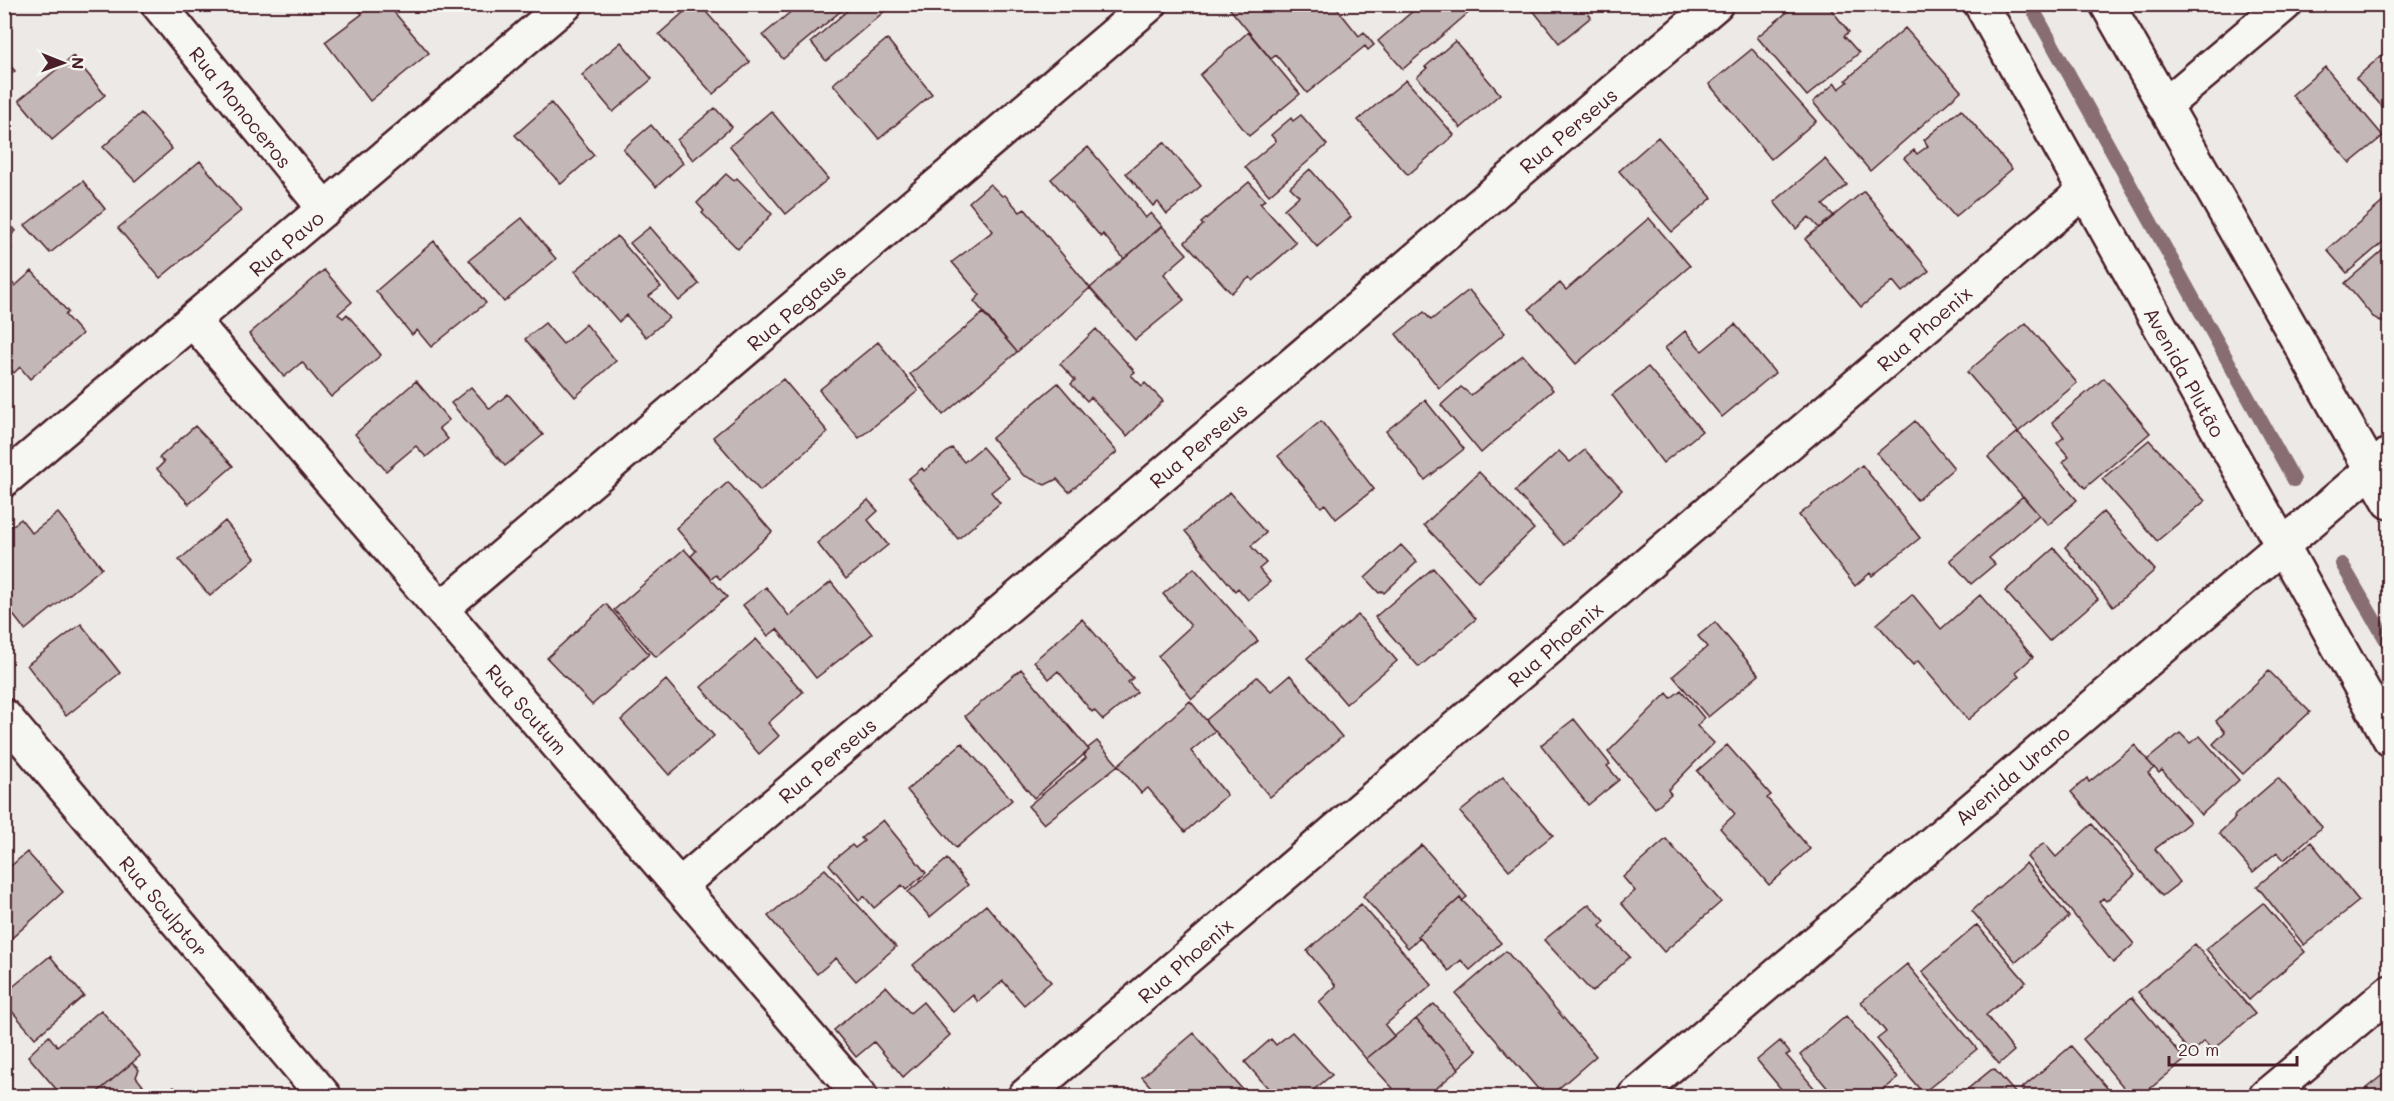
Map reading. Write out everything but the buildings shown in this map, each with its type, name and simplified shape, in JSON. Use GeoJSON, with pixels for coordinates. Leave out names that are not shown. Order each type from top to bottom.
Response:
{"type":"FeatureCollection","features":[{"type":"Feature","properties":{"kind":"street","name":"Rua Monoceros"},"geometry":{"type":"LineString","coordinates":[[158,4],[326,209]]}},
{"type":"Feature","properties":{"kind":"street","name":"Rua Pavo"},"geometry":{"type":"LineString","coordinates":[[4,480],[566,4]]}},
{"type":"Feature","properties":{"kind":"street","name":"Rua Pegasus"},"geometry":{"type":"LineString","coordinates":[[441,609],[1150,4]]}},
{"type":"Feature","properties":{"kind":"street","name":"Rua Perseus"},"geometry":{"type":"LineString","coordinates":[[679,886],[1716,4]]}},
{"type":"Feature","properties":{"kind":"street","name":"Avenida Plutão"},"geometry":{"type":"LineString","coordinates":[[1981,4],[2390,739]]}},
{"type":"Feature","properties":{"kind":"street"},"geometry":{"type":"LineString","coordinates":[[2107,4],[2164,106],[2380,462],[2390,502]]}},
{"type":"Feature","properties":{"kind":"street"},"geometry":{"type":"LineString","coordinates":[[2164,106],[2285,4]]}},
{"type":"Feature","properties":{"kind":"street","name":"Rua Phoenix"},"geometry":{"type":"LineString","coordinates":[[1025,1096],[2084,191]]}},
{"type":"Feature","properties":{"kind":"street","name":"Rua Scutum"},"geometry":{"type":"LineString","coordinates":[[193,321],[860,1096]]}},
{"type":"Feature","properties":{"kind":"street","name":"Avenida Urano"},"geometry":{"type":"LineString","coordinates":[[1635,1096],[2380,462]]}},
{"type":"Feature","properties":{"kind":"street","name":"Rua Sculptor"},"geometry":{"type":"LineString","coordinates":[[4,716],[324,1096]]}},
{"type":"Feature","properties":{"kind":"street"},"geometry":{"type":"LineString","coordinates":[[2266,1096],[2390,992]]}},
{"type":"Feature","properties":{"kind":"waterway"},"geometry":{"type":"LineString","coordinates":[[2030,4],[2294,480]]}},
{"type":"Feature","properties":{"kind":"waterway"},"geometry":{"type":"LineString","coordinates":[[2342,564],[2390,647]]}}]}
